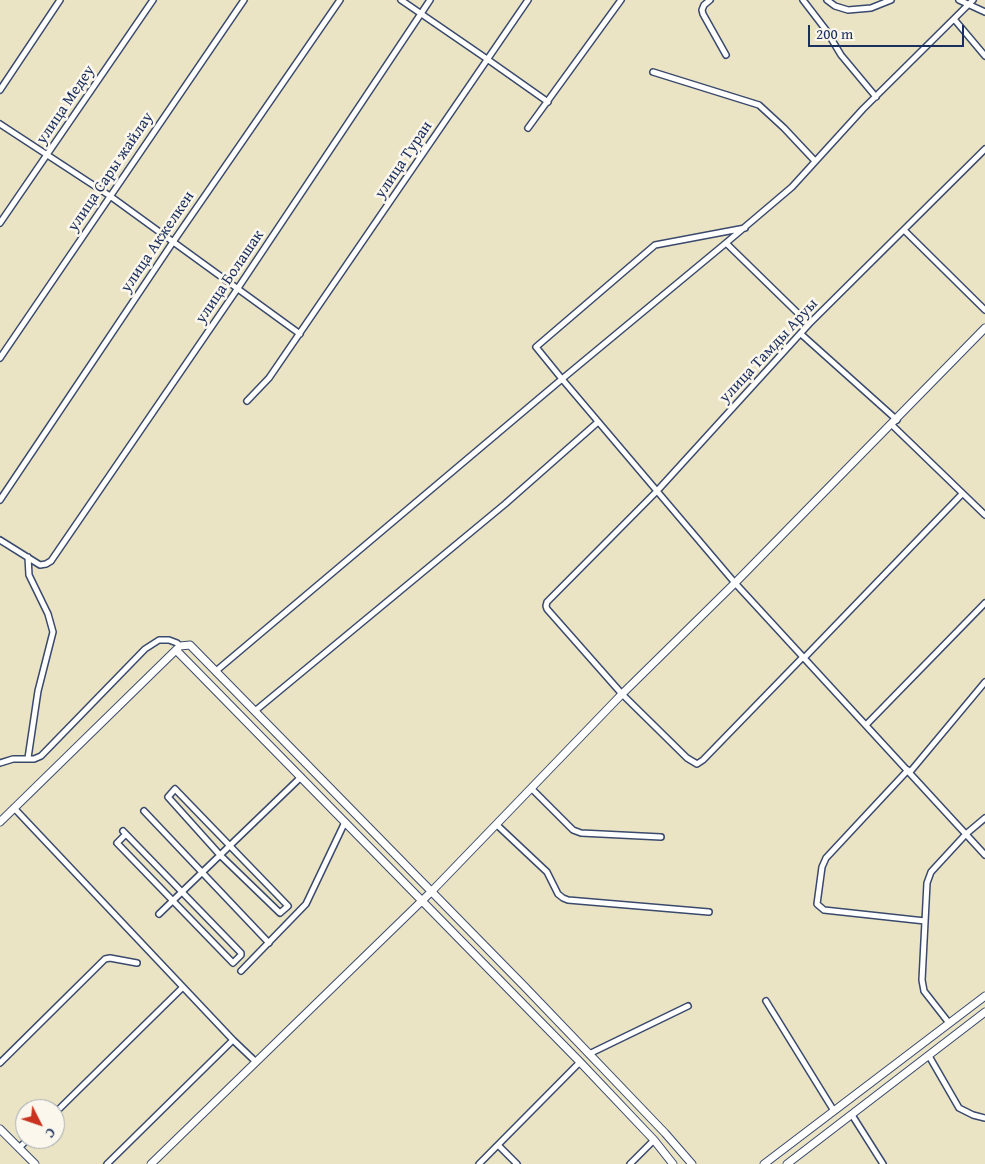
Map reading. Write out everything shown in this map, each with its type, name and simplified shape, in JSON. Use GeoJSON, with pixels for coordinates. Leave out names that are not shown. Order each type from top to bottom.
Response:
{"type":"FeatureCollection","features":[{"type":"Feature","properties":{"kind":"street"},"geometry":{"type":"LineString","coordinates":[[0,90],[60,0]]}},
{"type":"Feature","properties":{"kind":"street","name":"улица Медеу"},"geometry":{"type":"LineString","coordinates":[[0,223],[153,0]]}},
{"type":"Feature","properties":{"kind":"street","name":"улица Сары жайлау"},"geometry":{"type":"LineString","coordinates":[[0,358],[244,0]]}},
{"type":"Feature","properties":{"kind":"street","name":"улица Акжелкен"},"geometry":{"type":"LineString","coordinates":[[0,500],[173,242],[340,0]]}},
{"type":"Feature","properties":{"kind":"street"},"geometry":{"type":"LineString","coordinates":[[401,0],[548,102]]}},
{"type":"Feature","properties":{"kind":"street","name":"улица Болашак"},"geometry":{"type":"LineString","coordinates":[[28,558],[40,565],[52,561],[238,288],[430,0]]}},
{"type":"Feature","properties":{"kind":"street","name":"улица Туран"},"geometry":{"type":"LineString","coordinates":[[247,401],[269,378],[300,334],[528,0]]}},
{"type":"Feature","properties":{"kind":"street"},"geometry":{"type":"LineString","coordinates":[[528,128],[621,0]]}},
{"type":"Feature","properties":{"kind":"street"},"geometry":{"type":"LineString","coordinates":[[710,0],[704,6],[703,14],[726,55]]}},
{"type":"Feature","properties":{"kind":"street"},"geometry":{"type":"LineString","coordinates":[[803,0],[826,30],[840,55],[876,97]]}},
{"type":"Feature","properties":{"kind":"street"},"geometry":{"type":"LineString","coordinates":[[827,0],[835,6],[848,10],[870,8],[891,0]]}},
{"type":"Feature","properties":{"kind":"street"},"geometry":{"type":"LineString","coordinates":[[959,0],[971,2],[985,12]]}},
{"type":"Feature","properties":{"kind":"street"},"geometry":{"type":"LineString","coordinates":[[216,672],[792,187],[876,97],[971,2]]}},
{"type":"Feature","properties":{"kind":"street"},"geometry":{"type":"LineString","coordinates":[[954,19],[985,56]]}},
{"type":"Feature","properties":{"kind":"street"},"geometry":{"type":"LineString","coordinates":[[653,72],[758,105],[784,128],[815,161]]}},
{"type":"Feature","properties":{"kind":"street"},"geometry":{"type":"LineString","coordinates":[[0,124],[110,196],[300,334]]}},
{"type":"Feature","properties":{"kind":"street","name":"улица Тамды Аруы"},"geometry":{"type":"LineString","coordinates":[[804,657],[697,764],[688,758],[622,694],[547,609],[548,602],[657,491],[809,324],[985,150]]}},
{"type":"Feature","properties":{"kind":"street"},"geometry":{"type":"LineString","coordinates":[[745,228],[654,245],[536,347],[735,583],[985,855]]}},
{"type":"Feature","properties":{"kind":"street"},"geometry":{"type":"LineString","coordinates":[[904,230],[985,310]]}},
{"type":"Feature","properties":{"kind":"street"},"geometry":{"type":"LineString","coordinates":[[726,243],[809,324]]}},
{"type":"Feature","properties":{"kind":"street"},"geometry":{"type":"LineString","coordinates":[[151,1164],[440,883],[622,694],[735,583],[985,328]]}},
{"type":"Feature","properties":{"kind":"street"},"geometry":{"type":"LineString","coordinates":[[800,334],[894,422],[962,494],[985,515]]}},
{"type":"Feature","properties":{"kind":"street"},"geometry":{"type":"LineString","coordinates":[[254,711],[505,504],[598,422]]}},
{"type":"Feature","properties":{"kind":"street"},"geometry":{"type":"LineString","coordinates":[[804,657],[962,494]]}},
{"type":"Feature","properties":{"kind":"street"},"geometry":{"type":"LineString","coordinates":[[0,540],[28,558],[30,575],[48,614],[53,632],[38,691],[28,758]]}},
{"type":"Feature","properties":{"kind":"street"},"geometry":{"type":"LineString","coordinates":[[866,725],[985,603]]}},
{"type":"Feature","properties":{"kind":"street"},"geometry":{"type":"LineString","coordinates":[[0,763],[13,759],[41,756],[53,746],[146,649],[159,640],[169,640],[177,643],[178,648],[301,778],[580,1062],[654,1140],[673,1164]]}},
{"type":"Feature","properties":{"kind":"street"},"geometry":{"type":"LineString","coordinates":[[0,822],[178,648],[190,645],[666,1133],[692,1163]]}},
{"type":"Feature","properties":{"kind":"street"},"geometry":{"type":"LineString","coordinates":[[925,921],[824,910],[817,904],[822,867],[826,858],[909,771],[985,682]]}},
{"type":"Feature","properties":{"kind":"street"},"geometry":{"type":"LineString","coordinates":[[160,914],[301,778]]}},
{"type":"Feature","properties":{"kind":"street"},"geometry":{"type":"LineString","coordinates":[[175,789],[288,906],[280,914],[278,913],[220,855],[168,797],[175,789]]}},
{"type":"Feature","properties":{"kind":"street"},"geometry":{"type":"LineString","coordinates":[[532,789],[573,830],[581,833],[661,837]]}},
{"type":"Feature","properties":{"kind":"street"},"geometry":{"type":"LineString","coordinates":[[14,808],[256,1062]]}},
{"type":"Feature","properties":{"kind":"street"},"geometry":{"type":"LineString","coordinates":[[144,811],[270,943]]}},
{"type":"Feature","properties":{"kind":"street"},"geometry":{"type":"LineString","coordinates":[[949,1023],[922,986],[929,877],[931,872],[966,834],[985,818]]}},
{"type":"Feature","properties":{"kind":"street"},"geometry":{"type":"LineString","coordinates":[[241,972],[306,904],[345,822]]}},
{"type":"Feature","properties":{"kind":"street"},"geometry":{"type":"LineString","coordinates":[[496,825],[547,872],[558,894],[563,898],[568,900],[709,912]]}},
{"type":"Feature","properties":{"kind":"street"},"geometry":{"type":"LineString","coordinates":[[125,833],[182,892],[241,953],[233,963],[117,843],[125,833]]}},
{"type":"Feature","properties":{"kind":"street"},"geometry":{"type":"LineString","coordinates":[[422,884],[429,886],[440,883]]}},
{"type":"Feature","properties":{"kind":"street"},"geometry":{"type":"LineString","coordinates":[[439,901],[437,891],[440,883]]}},
{"type":"Feature","properties":{"kind":"street"},"geometry":{"type":"LineString","coordinates":[[0,1063],[105,959],[110,958],[137,963]]}},
{"type":"Feature","properties":{"kind":"street"},"geometry":{"type":"LineString","coordinates":[[65,1103],[184,988]]}},
{"type":"Feature","properties":{"kind":"street"},"geometry":{"type":"LineString","coordinates":[[764,1164],[985,996]]}},
{"type":"Feature","properties":{"kind":"street"},"geometry":{"type":"LineString","coordinates":[[766,1001],[834,1111]]}},
{"type":"Feature","properties":{"kind":"street"},"geometry":{"type":"LineString","coordinates":[[589,1054],[688,1006]]}},
{"type":"Feature","properties":{"kind":"street"},"geometry":{"type":"LineString","coordinates":[[787,1164],[985,1012]]}},
{"type":"Feature","properties":{"kind":"street"},"geometry":{"type":"LineString","coordinates":[[107,1164],[233,1040]]}},
{"type":"Feature","properties":{"kind":"street"},"geometry":{"type":"LineString","coordinates":[[929,1056],[959,1108],[973,1115],[985,1118]]}},
{"type":"Feature","properties":{"kind":"street"},"geometry":{"type":"LineString","coordinates":[[479,1164],[580,1062]]}},
{"type":"Feature","properties":{"kind":"street"},"geometry":{"type":"LineString","coordinates":[[852,1115],[883,1164]]}},
{"type":"Feature","properties":{"kind":"street"},"geometry":{"type":"LineString","coordinates":[[0,1129],[15,1144]]}},
{"type":"Feature","properties":{"kind":"street"},"geometry":{"type":"LineString","coordinates":[[630,1164],[654,1140]]}},
{"type":"Feature","properties":{"kind":"street"},"geometry":{"type":"LineString","coordinates":[[498,1145],[517,1164]]}},
{"type":"Feature","properties":{"kind":"street"},"geometry":{"type":"LineString","coordinates":[[20,1149],[34,1164]]}}]}
